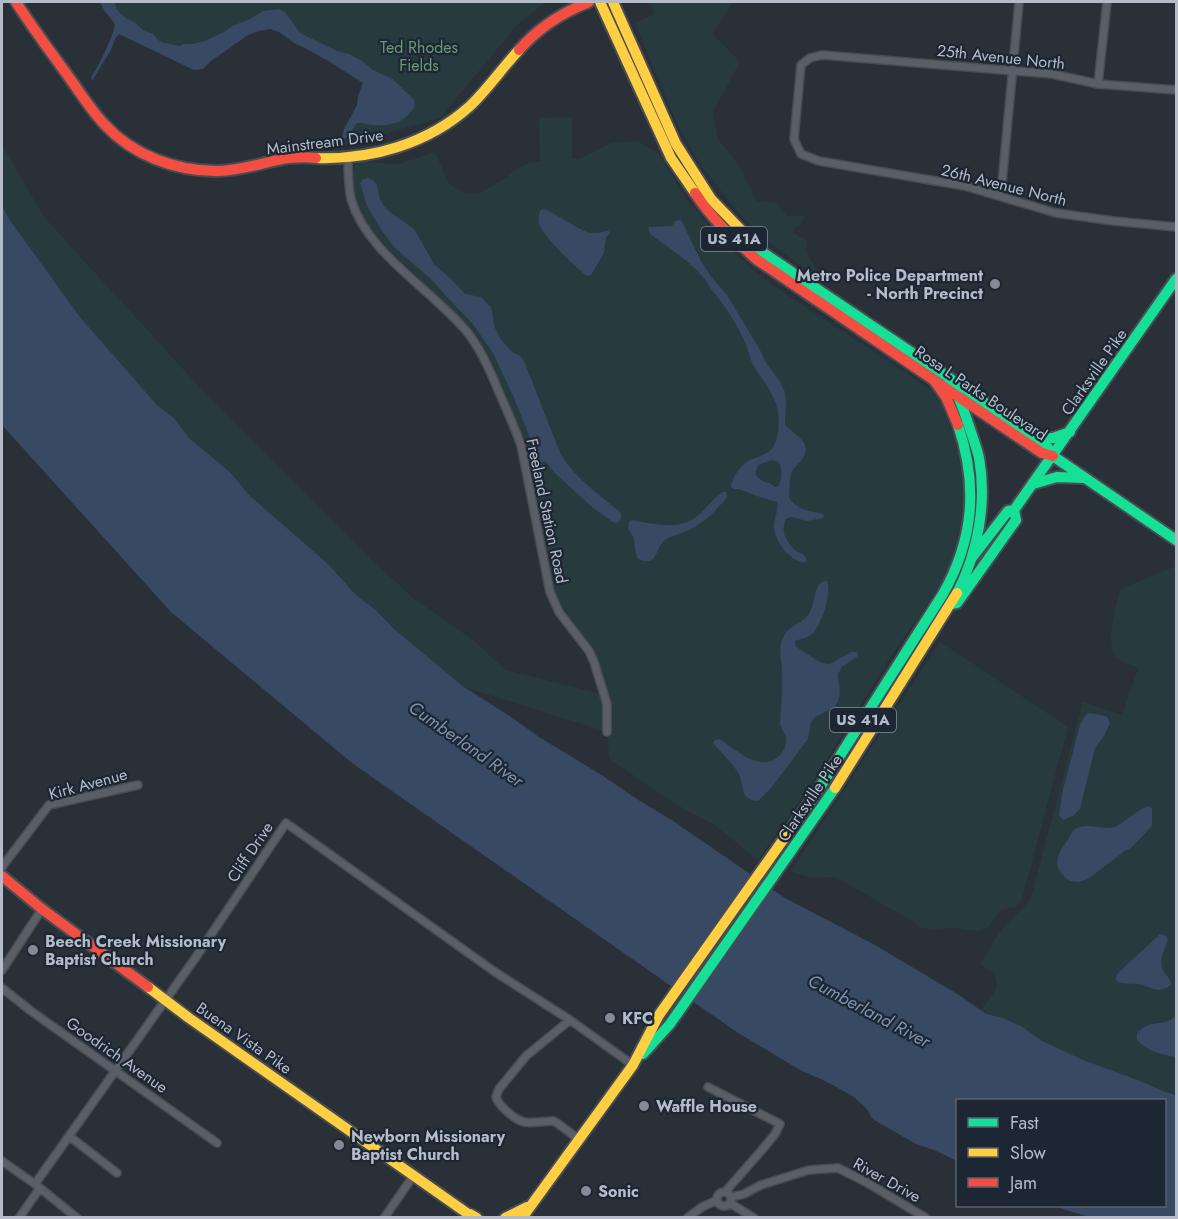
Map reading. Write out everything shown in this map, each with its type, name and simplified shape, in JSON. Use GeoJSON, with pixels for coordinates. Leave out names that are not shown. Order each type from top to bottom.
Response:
{"type":"FeatureCollection","features":[{"type":"Feature","properties":{"kind":"main road","name":"Mainstream Drive"},"geometry":{"type":"LineString","coordinates":[[16,2],[100,118],[122,140],[152,157],[177,166],[204,171],[243,169],[296,157],[348,158],[389,150],[410,143],[444,124],[478,98],[538,30],[589,2]]}},
{"type":"Feature","properties":{"kind":"main road","name":"Rosa L Parks Boulevard"},"geometry":{"type":"LineString","coordinates":[[600,2],[671,158],[703,206],[731,236],[756,259],[1042,453],[1053,456]]}},
{"type":"Feature","properties":{"kind":"main road","name":"Rosa L Parks Boulevard"},"geometry":{"type":"LineString","coordinates":[[613,2],[676,144],[711,199],[762,252],[1036,438],[1047,446],[1053,456]]}},
{"type":"Feature","properties":{"kind":"main road","name":"Clarksville Pike"},"geometry":{"type":"LineString","coordinates":[[633,1065],[659,1015],[817,792],[943,594],[1033,484],[1176,279]]}},
{"type":"Feature","properties":{"kind":"main road","name":"US 41A"},"geometry":{"type":"LineString","coordinates":[[948,377],[959,396],[979,458],[981,487],[980,517],[969,562],[962,584],[951,604]]}},
{"type":"Feature","properties":{"kind":"main road","name":"US 41A"},"geometry":{"type":"LineString","coordinates":[[934,380],[948,401],[961,433],[972,488],[969,521],[962,549],[954,573],[943,594]]}},
{"type":"Feature","properties":{"kind":"main road"},"geometry":{"type":"LineString","coordinates":[[1036,438],[1046,439],[1070,432]]}},
{"type":"Feature","properties":{"kind":"main road"},"geometry":{"type":"LineString","coordinates":[[1053,456],[1176,540]]}},
{"type":"Feature","properties":{"kind":"main road"},"geometry":{"type":"LineString","coordinates":[[1033,484],[1057,477],[1084,478]]}},
{"type":"Feature","properties":{"kind":"main road","name":"Clarksville Pike"},"geometry":{"type":"LineString","coordinates":[[522,1218],[633,1065],[670,1024],[828,800],[951,604],[957,603],[1016,520],[1011,511]]}},
{"type":"Feature","properties":{"kind":"main road","name":"Buena Vista Pike"},"geometry":{"type":"LineString","coordinates":[[2,876],[42,909],[198,1025],[473,1217]]}},
{"type":"Feature","properties":{"kind":"main road"},"geometry":{"type":"LineString","coordinates":[[505,1218],[532,1204]]}},
{"type":"Feature","properties":{"kind":"main road"},"geometry":{"type":"LineString","coordinates":[[530,1218],[532,1204]]}},
{"type":"Feature","properties":{"kind":"street"},"geometry":{"type":"LineString","coordinates":[[998,195],[1002,183],[1019,2]]}},
{"type":"Feature","properties":{"kind":"street"},"geometry":{"type":"LineString","coordinates":[[1098,84],[1107,2]]}},
{"type":"Feature","properties":{"kind":"street","name":"25th Avenue North"},"geometry":{"type":"LineString","coordinates":[[796,146],[794,139],[801,65],[810,58],[822,55],[1055,74],[1098,84],[1176,90]]}},
{"type":"Feature","properties":{"kind":"street","name":"26th Avenue North"},"geometry":{"type":"LineString","coordinates":[[796,146],[801,154],[819,161],[965,186],[1056,213],[1176,227]]}},
{"type":"Feature","properties":{"kind":"street","name":"Freeland Station Road"},"geometry":{"type":"LineString","coordinates":[[348,158],[348,178],[352,200],[364,226],[382,249],[459,323],[476,345],[491,373],[521,445],[550,592],[560,612],[589,651],[594,662],[607,704],[607,732]]}},
{"type":"Feature","properties":{"kind":"street","name":"Kirk Avenue"},"geometry":{"type":"LineString","coordinates":[[2,867],[49,805],[138,785]]}},
{"type":"Feature","properties":{"kind":"street","name":"Cliff Drive"},"geometry":{"type":"LineString","coordinates":[[20,1218],[37,1186],[69,1136],[196,957],[286,823],[495,972],[570,1020],[633,1065]]}},
{"type":"Feature","properties":{"kind":"street"},"geometry":{"type":"LineString","coordinates":[[2,970],[42,909]]}},
{"type":"Feature","properties":{"kind":"street","name":"Goodrich Avenue"},"geometry":{"type":"LineString","coordinates":[[2,988],[218,1143]]}},
{"type":"Feature","properties":{"kind":"street"},"geometry":{"type":"LineString","coordinates":[[570,1020],[526,1056],[496,1096],[498,1103],[519,1120],[524,1122],[553,1121],[580,1140]]}},
{"type":"Feature","properties":{"kind":"street"},"geometry":{"type":"LineString","coordinates":[[687,1218],[717,1200],[719,1194],[725,1192],[775,1134],[780,1124],[708,1087]]}},
{"type":"Feature","properties":{"kind":"street"},"geometry":{"type":"LineString","coordinates":[[69,1136],[117,1173]]}},
{"type":"Feature","properties":{"kind":"street"},"geometry":{"type":"LineString","coordinates":[[2,1161],[77,1218]]}},
{"type":"Feature","properties":{"kind":"street","name":"River Drive"},"geometry":{"type":"LineString","coordinates":[[730,1200],[761,1185],[809,1170],[838,1168],[926,1218]]}},
{"type":"Feature","properties":{"kind":"street"},"geometry":{"type":"LineString","coordinates":[[384,1218],[414,1175]]}},
{"type":"Feature","properties":{"kind":"street"},"geometry":{"type":"LineString","coordinates":[[717,1200],[722,1206],[727,1205],[730,1200],[729,1193],[725,1192]]}},
{"type":"Feature","properties":{"kind":"street"},"geometry":{"type":"LineString","coordinates":[[730,1200],[754,1218]]}},
{"type":"Feature","properties":{"kind":"green space","name":"Ted Rhodes Fields"},"geometry":{"type":"Polygon","coordinates":[[[107,2],[546,2],[518,24],[440,118],[343,146],[372,86],[275,23],[240,33],[196,62],[129,32],[107,2]]]}},
{"type":"Feature","properties":{"kind":"green space"},"geometry":{"type":"Polygon","coordinates":[[[650,2],[754,2],[732,3],[713,34],[740,62],[713,112],[718,139],[738,164],[757,201],[776,203],[787,216],[806,216],[793,233],[807,241],[805,251],[818,271],[814,275],[769,242],[743,218],[701,166],[677,124],[635,23],[655,14],[650,2]]]}},
{"type":"Feature","properties":{"kind":"green space"},"geometry":{"type":"Polygon","coordinates":[[[572,117],[572,159],[579,159],[612,143],[638,141],[658,153],[686,198],[721,240],[740,258],[792,298],[933,391],[945,414],[960,458],[964,485],[963,512],[948,574],[890,658],[813,782],[758,860],[712,823],[684,809],[609,758],[607,732],[464,687],[394,629],[376,610],[357,596],[328,564],[249,495],[231,473],[189,438],[175,419],[157,405],[80,317],[2,206],[2,145],[44,217],[204,392],[412,597],[473,640],[506,670],[605,695],[595,655],[559,601],[555,591],[529,455],[494,369],[469,326],[384,245],[365,218],[355,198],[352,177],[354,166],[360,162],[399,164],[435,152],[449,184],[466,194],[483,192],[516,169],[531,162],[541,161],[539,118],[572,117]]]}},
{"type":"Feature","properties":{"kind":"green space"},"geometry":{"type":"Polygon","coordinates":[[[1176,566],[1176,1104],[976,1019],[997,984],[995,974],[980,964],[1000,931],[1023,908],[1032,894],[1083,702],[1122,715],[1138,668],[1119,660],[1111,644],[1112,625],[1120,589],[1176,566]]]}},
{"type":"Feature","properties":{"kind":"green space"},"geometry":{"type":"Polygon","coordinates":[[[940,642],[1068,727],[1022,899],[1016,907],[1002,909],[987,928],[978,931],[919,927],[835,877],[813,877],[791,871],[940,642]]]}},
{"type":"Feature","properties":{"kind":"water"},"geometry":{"type":"Polygon","coordinates":[[[100,2],[114,2],[122,15],[144,31],[152,33],[164,43],[180,46],[205,41],[263,11],[280,9],[285,12],[300,33],[337,51],[349,54],[373,70],[393,79],[414,100],[415,106],[405,118],[394,124],[357,123],[345,139],[342,137],[344,129],[357,105],[363,83],[279,32],[270,29],[248,35],[203,69],[194,70],[119,34],[92,81],[91,77],[112,36],[115,24],[100,2]]]}},
{"type":"Feature","properties":{"kind":"water"},"geometry":{"type":"Polygon","coordinates":[[[369,178],[377,185],[384,206],[414,229],[434,264],[465,294],[481,297],[491,307],[495,328],[500,338],[512,352],[524,361],[561,455],[581,479],[621,513],[619,522],[613,522],[593,508],[544,461],[542,463],[543,496],[537,455],[493,353],[472,323],[431,279],[394,247],[382,231],[367,206],[360,183],[363,179],[369,178]]]}},
{"type":"Feature","properties":{"kind":"water","name":"Cumberland River"},"geometry":{"type":"Polygon","coordinates":[[[2,206],[80,317],[157,405],[175,419],[189,438],[231,473],[249,495],[328,564],[357,596],[464,687],[673,821],[785,898],[875,945],[959,995],[986,1014],[1021,1026],[1042,1041],[1083,1060],[1176,1095],[1176,1217],[1090,1217],[1058,1207],[1166,1207],[1166,1099],[956,1099],[956,1161],[916,1144],[876,1121],[851,1095],[800,1070],[738,1033],[352,763],[171,612],[2,425],[2,206]]]}},
{"type":"Feature","properties":{"kind":"water"},"geometry":{"type":"Polygon","coordinates":[[[543,209],[589,232],[609,231],[604,253],[591,275],[587,276],[576,266],[543,231],[538,220],[540,211],[543,209]]]}},
{"type":"Feature","properties":{"kind":"water"},"geometry":{"type":"Polygon","coordinates":[[[681,220],[702,263],[727,295],[765,361],[780,382],[785,392],[785,425],[805,445],[804,456],[792,472],[789,498],[801,508],[824,515],[823,518],[807,521],[791,517],[786,519],[784,528],[785,537],[791,546],[806,558],[804,563],[788,554],[777,538],[774,526],[777,502],[731,487],[741,467],[752,459],[767,453],[774,445],[779,427],[777,408],[771,393],[753,365],[736,324],[706,280],[685,260],[650,234],[648,227],[672,226],[675,221],[681,220]],[[772,460],[758,465],[756,475],[761,480],[777,487],[781,475],[779,462],[772,460]]]}},
{"type":"Feature","properties":{"kind":"water"},"geometry":{"type":"Polygon","coordinates":[[[722,492],[726,492],[727,497],[704,520],[693,528],[665,540],[650,561],[638,559],[633,536],[628,529],[629,522],[632,520],[670,525],[686,522],[694,519],[722,492]]]}},
{"type":"Feature","properties":{"kind":"water"},"geometry":{"type":"Polygon","coordinates":[[[827,581],[827,600],[820,623],[811,635],[795,641],[795,646],[822,663],[830,664],[851,652],[857,652],[858,656],[842,667],[838,674],[840,694],[838,702],[833,708],[815,717],[811,723],[808,739],[772,787],[758,801],[751,800],[745,796],[739,774],[713,743],[719,739],[755,761],[770,761],[783,752],[786,740],[780,723],[782,640],[786,632],[808,615],[818,586],[821,582],[827,581]]]}},
{"type":"Feature","properties":{"kind":"water"},"geometry":{"type":"Polygon","coordinates":[[[1089,713],[1107,717],[1110,723],[1095,748],[1080,809],[1073,816],[1063,820],[1059,815],[1063,790],[1080,725],[1089,713]]]}},
{"type":"Feature","properties":{"kind":"water"},"geometry":{"type":"Polygon","coordinates":[[[1149,806],[1152,809],[1152,826],[1129,850],[1088,879],[1079,882],[1070,881],[1060,871],[1058,857],[1075,829],[1085,826],[1112,828],[1149,806]]]}},
{"type":"Feature","properties":{"kind":"water"},"geometry":{"type":"Polygon","coordinates":[[[1160,934],[1168,939],[1161,964],[1171,985],[1158,990],[1117,981],[1117,974],[1160,934]]]}},
{"type":"Feature","properties":{"kind":"water"},"geometry":{"type":"Polygon","coordinates":[[[1176,1015],[1176,1057],[1150,1050],[1137,1040],[1137,1034],[1141,1029],[1172,1019],[1176,1015]]]}},
{"type":"Feature","properties":{"kind":"traffic: fast"},"geometry":{"type":"LineString","coordinates":[[740,229],[762,252],[948,377],[959,397],[978,455],[982,492],[975,544],[957,593]]}},
{"type":"Feature","properties":{"kind":"traffic: fast"},"geometry":{"type":"LineString","coordinates":[[971,559],[1008,511],[1014,510],[1176,279]]}},
{"type":"Feature","properties":{"kind":"traffic: fast"},"geometry":{"type":"LineString","coordinates":[[948,377],[1047,446],[1053,456],[1176,540]]}},
{"type":"Feature","properties":{"kind":"traffic: fast"},"geometry":{"type":"LineString","coordinates":[[790,830],[817,792],[943,594],[953,573],[967,532],[970,511],[968,469],[958,425]]}},
{"type":"Feature","properties":{"kind":"traffic: fast"},"geometry":{"type":"LineString","coordinates":[[1036,438],[1053,438],[1070,432]]}},
{"type":"Feature","properties":{"kind":"traffic: fast"},"geometry":{"type":"LineString","coordinates":[[1033,484],[1057,477],[1083,478]]}},
{"type":"Feature","properties":{"kind":"traffic: fast"},"geometry":{"type":"LineString","coordinates":[[951,604],[957,603],[1016,520],[1014,510]]}},
{"type":"Feature","properties":{"kind":"traffic: fast"},"geometry":{"type":"LineString","coordinates":[[643,1054],[670,1024],[835,788]]}},
{"type":"Feature","properties":{"kind":"traffic: slow"},"geometry":{"type":"LineString","coordinates":[[600,2],[671,158],[695,193]]}},
{"type":"Feature","properties":{"kind":"traffic: slow"},"geometry":{"type":"LineString","coordinates":[[613,2],[676,144],[711,199],[740,229]]}},
{"type":"Feature","properties":{"kind":"traffic: slow"},"geometry":{"type":"LineString","coordinates":[[316,158],[337,158],[378,152],[417,140],[436,130],[470,106],[519,50]]}},
{"type":"Feature","properties":{"kind":"traffic: slow"},"geometry":{"type":"LineString","coordinates":[[835,788],[957,593]]}},
{"type":"Feature","properties":{"kind":"traffic: slow"},"geometry":{"type":"LineString","coordinates":[[522,1218],[633,1065],[659,1015],[790,830]]}},
{"type":"Feature","properties":{"kind":"traffic: slow"},"geometry":{"type":"LineString","coordinates":[[148,987],[474,1218]]}},
{"type":"Feature","properties":{"kind":"traffic: slow"},"geometry":{"type":"LineString","coordinates":[[505,1218],[527,1207]]}},
{"type":"Feature","properties":{"kind":"traffic: slow"},"geometry":{"type":"LineString","coordinates":[[470,1214],[477,1218]]}},
{"type":"Feature","properties":{"kind":"traffic: jam"},"geometry":{"type":"LineString","coordinates":[[16,2],[89,106],[116,136],[142,153],[185,168],[216,171],[243,168],[288,158],[316,158]]}},
{"type":"Feature","properties":{"kind":"traffic: jam"},"geometry":{"type":"LineString","coordinates":[[519,50],[534,34],[551,22],[589,2]]}},
{"type":"Feature","properties":{"kind":"traffic: jam"},"geometry":{"type":"LineString","coordinates":[[695,193],[716,220],[756,259],[934,380],[946,397],[958,425]]}},
{"type":"Feature","properties":{"kind":"traffic: jam"},"geometry":{"type":"LineString","coordinates":[[935,381],[1042,453],[1053,456]]}},
{"type":"Feature","properties":{"kind":"traffic: jam"},"geometry":{"type":"LineString","coordinates":[[2,876],[42,909],[148,987]]}},
{"type":"Feature","properties":{"kind":"place","name":"Metro Police Department - North Precinct"},"geometry":{"type":"Point","coordinates":[995,284]}},
{"type":"Feature","properties":{"kind":"place","name":"Beech Creek Missionary Baptist Church"},"geometry":{"type":"Point","coordinates":[33,950]}},
{"type":"Feature","properties":{"kind":"place","name":"KFC"},"geometry":{"type":"Point","coordinates":[610,1018]}},
{"type":"Feature","properties":{"kind":"place","name":"Waffle House"},"geometry":{"type":"Point","coordinates":[644,1106]}},
{"type":"Feature","properties":{"kind":"place","name":"Newborn Missionary Baptist Church"},"geometry":{"type":"Point","coordinates":[339,1145]}},
{"type":"Feature","properties":{"kind":"place","name":"Sonic"},"geometry":{"type":"Point","coordinates":[586,1191]}}]}
